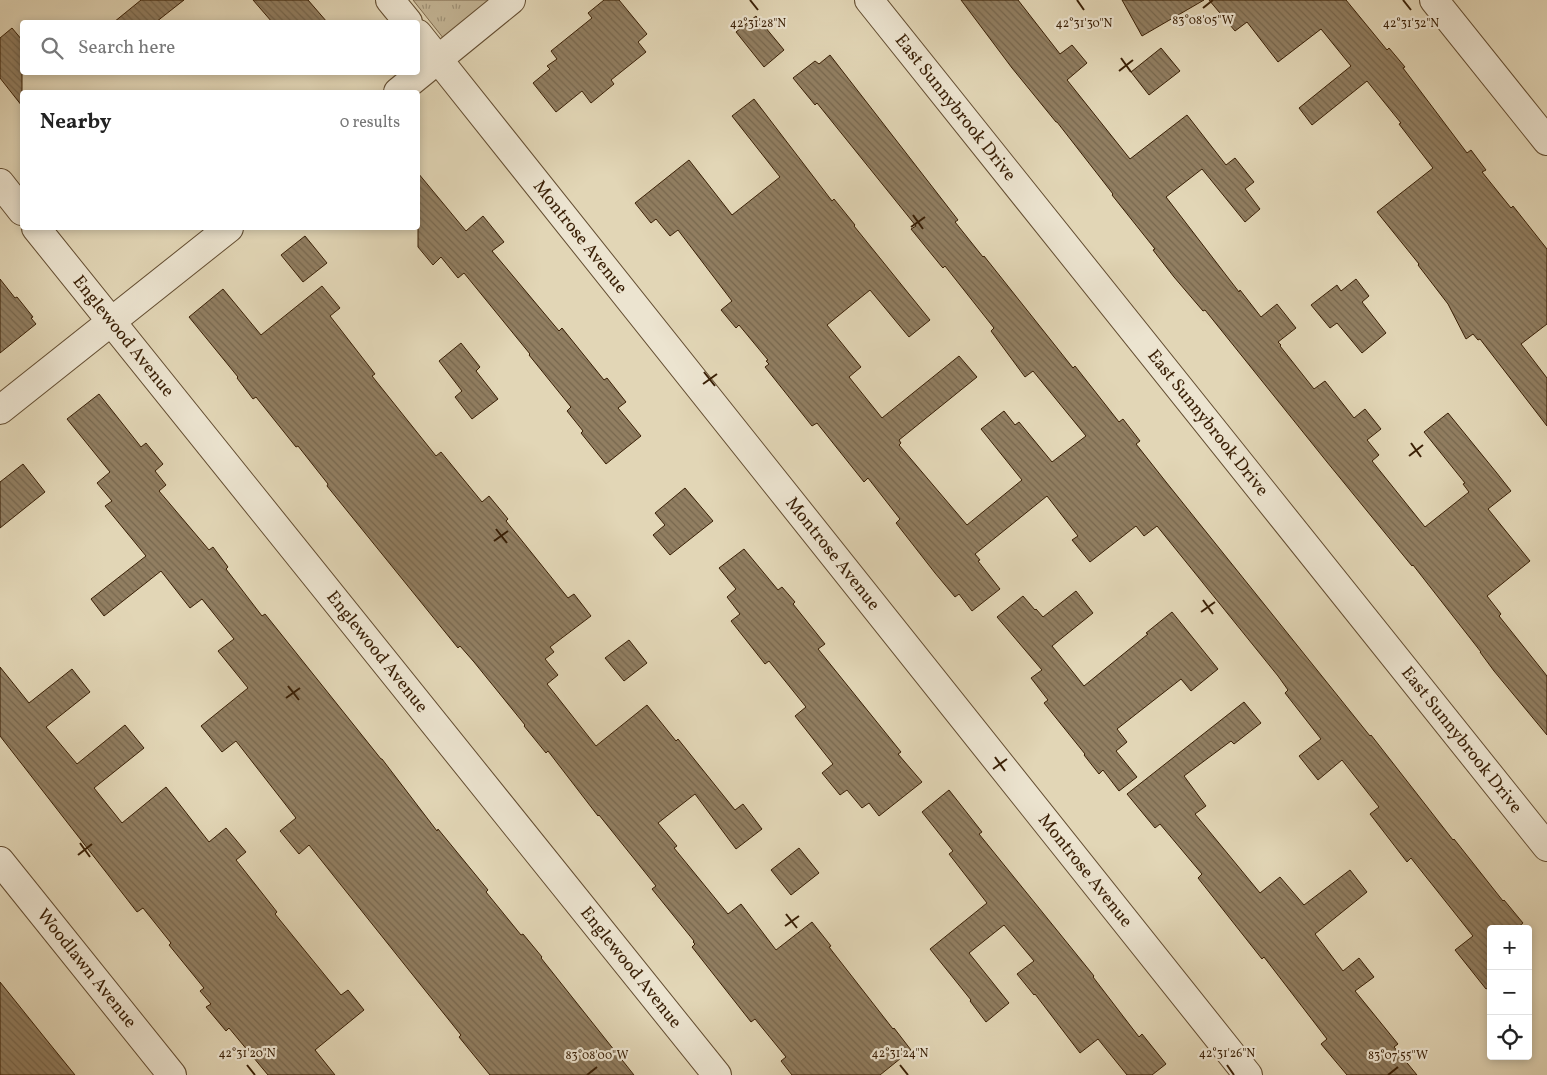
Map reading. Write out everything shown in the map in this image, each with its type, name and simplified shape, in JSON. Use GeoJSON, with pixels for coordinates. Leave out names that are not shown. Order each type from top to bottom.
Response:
{"type":"FeatureCollection","features":[{"type":"Feature","properties":{"kind":"street"},"geometry":{"type":"LineString","coordinates":[[390,0],[406,20]]}},
{"type":"Feature","properties":{"kind":"street"},"geometry":{"type":"LineString","coordinates":[[420,74],[511,0]]}},
{"type":"Feature","properties":{"kind":"street","name":"East Sunnybrook Drive"},"geometry":{"type":"LineString","coordinates":[[869,0],[1547,847]]}},
{"type":"Feature","properties":{"kind":"street"},"geometry":{"type":"LineString","coordinates":[[1434,0],[1547,141]]}},
{"type":"Feature","properties":{"kind":"street","name":"Montrose Avenue"},"geometry":{"type":"LineString","coordinates":[[420,37],[1248,1075]]}},
{"type":"Feature","properties":{"kind":"street"},"geometry":{"type":"LineString","coordinates":[[400,90],[419,75]]}},
{"type":"Feature","properties":{"kind":"street"},"geometry":{"type":"LineString","coordinates":[[0,183],[20,208]]}},
{"type":"Feature","properties":{"kind":"street","name":"Englewood Avenue"},"geometry":{"type":"LineString","coordinates":[[38,230],[112,320],[717,1075]]}},
{"type":"Feature","properties":{"kind":"street"},"geometry":{"type":"LineString","coordinates":[[0,410],[226,230]]}},
{"type":"Feature","properties":{"kind":"street","name":"Woodlawn Avenue"},"geometry":{"type":"LineString","coordinates":[[0,861],[172,1075]]}},
{"type":"Feature","properties":{"kind":"green space"},"geometry":{"type":"Polygon","coordinates":[[[413,0],[491,0],[444,39],[413,0]]]}},
{"type":"Feature","properties":{"kind":"building"},"geometry":{"type":"Polygon","coordinates":[[[141,0],[184,0],[159,20],[116,20],[141,0]]]}},
{"type":"Feature","properties":{"kind":"building"},"geometry":{"type":"Polygon","coordinates":[[[253,0],[308,0],[325,20],[270,20],[253,0]]]}},
{"type":"Feature","properties":{"kind":"building"},"geometry":{"type":"Polygon","coordinates":[[[604,0],[619,0],[647,34],[638,42],[646,52],[611,80],[614,84],[591,103],[582,91],[556,112],[533,83],[550,69],[547,66],[557,59],[551,51],[592,18],[588,13],[604,0]]]}},
{"type":"Feature","properties":{"kind":"building"},"geometry":{"type":"Polygon","coordinates":[[[961,0],[1018,0],[1060,54],[1072,45],[1087,63],[1067,80],[1130,159],[1187,115],[1226,165],[1235,158],[1254,182],[1245,189],[1260,209],[1245,222],[1202,169],[1166,197],[1239,292],[1240,290],[1261,317],[1277,304],[1296,328],[1278,342],[1314,389],[1325,381],[1354,418],[1365,409],[1381,429],[1367,440],[1379,455],[1372,461],[1425,527],[1469,492],[1463,484],[1465,483],[1424,432],[1448,413],[1496,472],[1511,491],[1488,509],[1530,561],[1487,596],[1501,614],[1499,616],[1547,676],[1547,735],[1494,671],[1413,565],[1327,462],[1205,310],[1203,311],[1174,277],[1113,194],[1012,68],[961,0]]]}},
{"type":"Feature","properties":{"kind":"building"},"geometry":{"type":"Polygon","coordinates":[[[1122,0],[1204,0],[1142,36],[1122,0]]]}},
{"type":"Feature","properties":{"kind":"building"},"geometry":{"type":"Polygon","coordinates":[[[1209,0],[1346,0],[1387,50],[1389,48],[1405,67],[1403,68],[1467,153],[1471,150],[1486,170],[1482,172],[1511,208],[1513,206],[1547,249],[1547,324],[1521,344],[1547,378],[1547,426],[1480,339],[1478,340],[1473,334],[1466,339],[1448,304],[1377,212],[1433,168],[1399,124],[1401,123],[1367,81],[1312,125],[1299,108],[1351,66],[1321,29],[1278,62],[1247,22],[1235,31],[1209,0]]]}},
{"type":"Feature","properties":{"kind":"building"},"geometry":{"type":"Polygon","coordinates":[[[756,16],[784,50],[764,67],[736,32],[756,16]]]}},
{"type":"Feature","properties":{"kind":"building"},"geometry":{"type":"Polygon","coordinates":[[[12,28],[20,38],[22,90],[20,90],[20,103],[0,78],[0,38],[12,28]]]}},
{"type":"Feature","properties":{"kind":"building"},"geometry":{"type":"Polygon","coordinates":[[[1161,48],[1180,71],[1149,95],[1131,72],[1161,48]]]}},
{"type":"Feature","properties":{"kind":"building"},"geometry":{"type":"Polygon","coordinates":[[[830,55],[958,220],[955,222],[1119,422],[1123,419],[1140,441],[1136,444],[1166,482],[1371,735],[1453,840],[1523,923],[1521,925],[1487,925],[1487,988],[1455,950],[1473,936],[1411,858],[1407,862],[1370,814],[1379,807],[1342,760],[1318,780],[1299,756],[1321,739],[1285,693],[1288,690],[1278,676],[1157,526],[1144,536],[1136,526],[1090,562],[1072,540],[1078,536],[1047,496],[975,554],[980,560],[978,561],[1000,589],[972,611],[959,594],[955,597],[935,573],[896,523],[900,519],[868,478],[864,482],[817,423],[812,426],[765,367],[769,364],[766,361],[768,360],[739,325],[736,328],[721,310],[732,301],[678,230],[670,236],[656,219],[651,223],[635,203],[689,160],[732,215],[780,177],[732,116],[754,99],[832,201],[834,199],[930,320],[909,337],[870,290],[827,325],[861,367],[849,377],[882,418],[959,356],[977,377],[899,440],[901,443],[899,445],[967,525],[1022,480],[981,429],[1004,411],[1015,425],[1019,422],[1052,462],[1086,436],[1033,371],[1025,377],[991,331],[994,328],[945,266],[942,267],[911,229],[916,226],[817,103],[815,105],[793,78],[815,61],[819,64],[830,55]]]}},
{"type":"Feature","properties":{"kind":"building"},"geometry":{"type":"Polygon","coordinates":[[[420,175],[466,231],[483,216],[504,242],[492,251],[559,331],[562,328],[604,380],[607,378],[626,402],[618,408],[641,436],[606,464],[581,433],[583,431],[567,411],[571,407],[464,273],[458,278],[441,257],[433,265],[418,247],[418,230],[420,230],[420,175]]]}},
{"type":"Feature","properties":{"kind":"building"},"geometry":{"type":"Polygon","coordinates":[[[305,236],[327,263],[303,282],[281,255],[305,236]]]}},
{"type":"Feature","properties":{"kind":"building"},"geometry":{"type":"Polygon","coordinates":[[[0,279],[33,317],[31,318],[36,324],[0,353],[0,279]]]}},
{"type":"Feature","properties":{"kind":"building"},"geometry":{"type":"Polygon","coordinates":[[[1356,279],[1369,296],[1362,302],[1386,333],[1362,353],[1337,323],[1330,328],[1311,305],[1337,285],[1341,291],[1356,279]]]}},
{"type":"Feature","properties":{"kind":"building"},"geometry":{"type":"Polygon","coordinates":[[[322,286],[340,308],[330,316],[375,374],[372,376],[436,456],[441,452],[482,502],[489,496],[508,519],[506,521],[568,598],[574,594],[591,616],[550,647],[554,652],[545,659],[558,675],[547,684],[596,746],[647,705],[676,741],[678,739],[735,810],[743,804],[762,829],[736,849],[695,794],[658,823],[677,846],[674,848],[728,914],[741,904],[776,950],[812,922],[831,946],[829,947],[911,1050],[880,1075],[792,1075],[781,1061],[786,1057],[755,1019],[751,1022],[692,947],[695,944],[694,941],[652,889],[656,886],[598,816],[548,751],[546,753],[524,726],[474,662],[460,646],[458,648],[327,486],[328,484],[298,446],[296,447],[256,397],[253,399],[238,377],[189,317],[223,289],[261,335],[322,286]]]}},
{"type":"Feature","properties":{"kind":"building"},"geometry":{"type":"Polygon","coordinates":[[[461,343],[480,367],[476,371],[498,399],[472,419],[455,397],[462,391],[439,361],[461,343]]]}},
{"type":"Feature","properties":{"kind":"building"},"geometry":{"type":"Polygon","coordinates":[[[99,394],[141,447],[146,443],[163,464],[155,471],[166,485],[159,491],[209,550],[213,547],[228,567],[226,569],[262,616],[265,614],[382,759],[437,831],[438,829],[488,890],[486,892],[521,935],[523,934],[542,957],[634,1075],[490,1075],[459,1037],[461,1035],[309,845],[299,854],[280,831],[296,818],[236,741],[222,752],[201,726],[248,688],[218,651],[234,639],[202,599],[190,608],[161,571],[104,616],[91,599],[146,556],[105,506],[112,501],[97,483],[110,472],[67,419],[99,394]]]}},
{"type":"Feature","properties":{"kind":"building"},"geometry":{"type":"Polygon","coordinates":[[[23,464],[45,492],[0,528],[0,482],[23,464]]]}},
{"type":"Feature","properties":{"kind":"building"},"geometry":{"type":"Polygon","coordinates":[[[685,488],[713,521],[670,555],[653,535],[665,525],[655,513],[685,488]]]}},
{"type":"Feature","properties":{"kind":"building"},"geometry":{"type":"Polygon","coordinates":[[[744,549],[778,590],[782,587],[795,602],[793,604],[825,644],[818,649],[901,752],[898,754],[922,782],[879,816],[869,803],[862,808],[847,790],[840,795],[822,773],[833,764],[795,716],[806,707],[769,661],[765,664],[731,621],[740,614],[727,597],[736,589],[719,568],[744,549]]]}},
{"type":"Feature","properties":{"kind":"building"},"geometry":{"type":"Polygon","coordinates":[[[1076,591],[1093,613],[1052,646],[1084,686],[1172,612],[1218,669],[1191,691],[1181,679],[1117,729],[1127,742],[1116,751],[1137,777],[1119,791],[1103,770],[1099,774],[1044,703],[1048,700],[1031,678],[1042,670],[997,617],[1023,596],[1043,617],[1076,591]]]}},
{"type":"Feature","properties":{"kind":"building"},"geometry":{"type":"Polygon","coordinates":[[[629,640],[647,663],[624,681],[605,658],[629,640]]]}},
{"type":"Feature","properties":{"kind":"building"},"geometry":{"type":"Polygon","coordinates":[[[0,667],[29,703],[72,669],[90,692],[46,727],[77,764],[125,725],[144,748],[94,788],[122,823],[166,787],[209,842],[226,828],[246,852],[236,860],[277,912],[275,914],[341,995],[348,990],[364,1010],[315,1050],[335,1075],[268,1075],[229,1028],[226,1031],[206,1007],[211,1004],[200,991],[204,988],[169,945],[171,943],[143,908],[137,912],[0,736],[0,667]]]}},
{"type":"Feature","properties":{"kind":"building"},"geometry":{"type":"Polygon","coordinates":[[[1244,702],[1261,723],[1234,744],[1231,741],[1184,776],[1206,806],[1195,814],[1260,893],[1280,877],[1304,905],[1350,870],[1367,892],[1315,934],[1343,971],[1359,958],[1374,977],[1355,991],[1398,1044],[1394,1047],[1417,1075],[1347,1075],[1321,1044],[1327,1039],[1264,957],[1262,959],[1198,878],[1202,874],[1160,824],[1155,828],[1127,794],[1244,702]]]}},
{"type":"Feature","properties":{"kind":"building"},"geometry":{"type":"Polygon","coordinates":[[[949,790],[982,832],[979,834],[1094,976],[1139,1037],[1142,1034],[1166,1064],[1152,1075],[1127,1075],[1098,1039],[1080,1053],[1035,994],[1017,974],[1034,961],[1004,925],[969,953],[1009,1003],[986,1022],[930,949],[987,903],[949,854],[953,851],[922,812],[949,790]]]}},
{"type":"Feature","properties":{"kind":"building"},"geometry":{"type":"Polygon","coordinates":[[[799,848],[819,873],[791,895],[771,870],[799,848]]]}},
{"type":"Feature","properties":{"kind":"building"},"geometry":{"type":"Polygon","coordinates":[[[0,982],[49,1043],[75,1075],[0,1075],[0,982]]]}}]}
